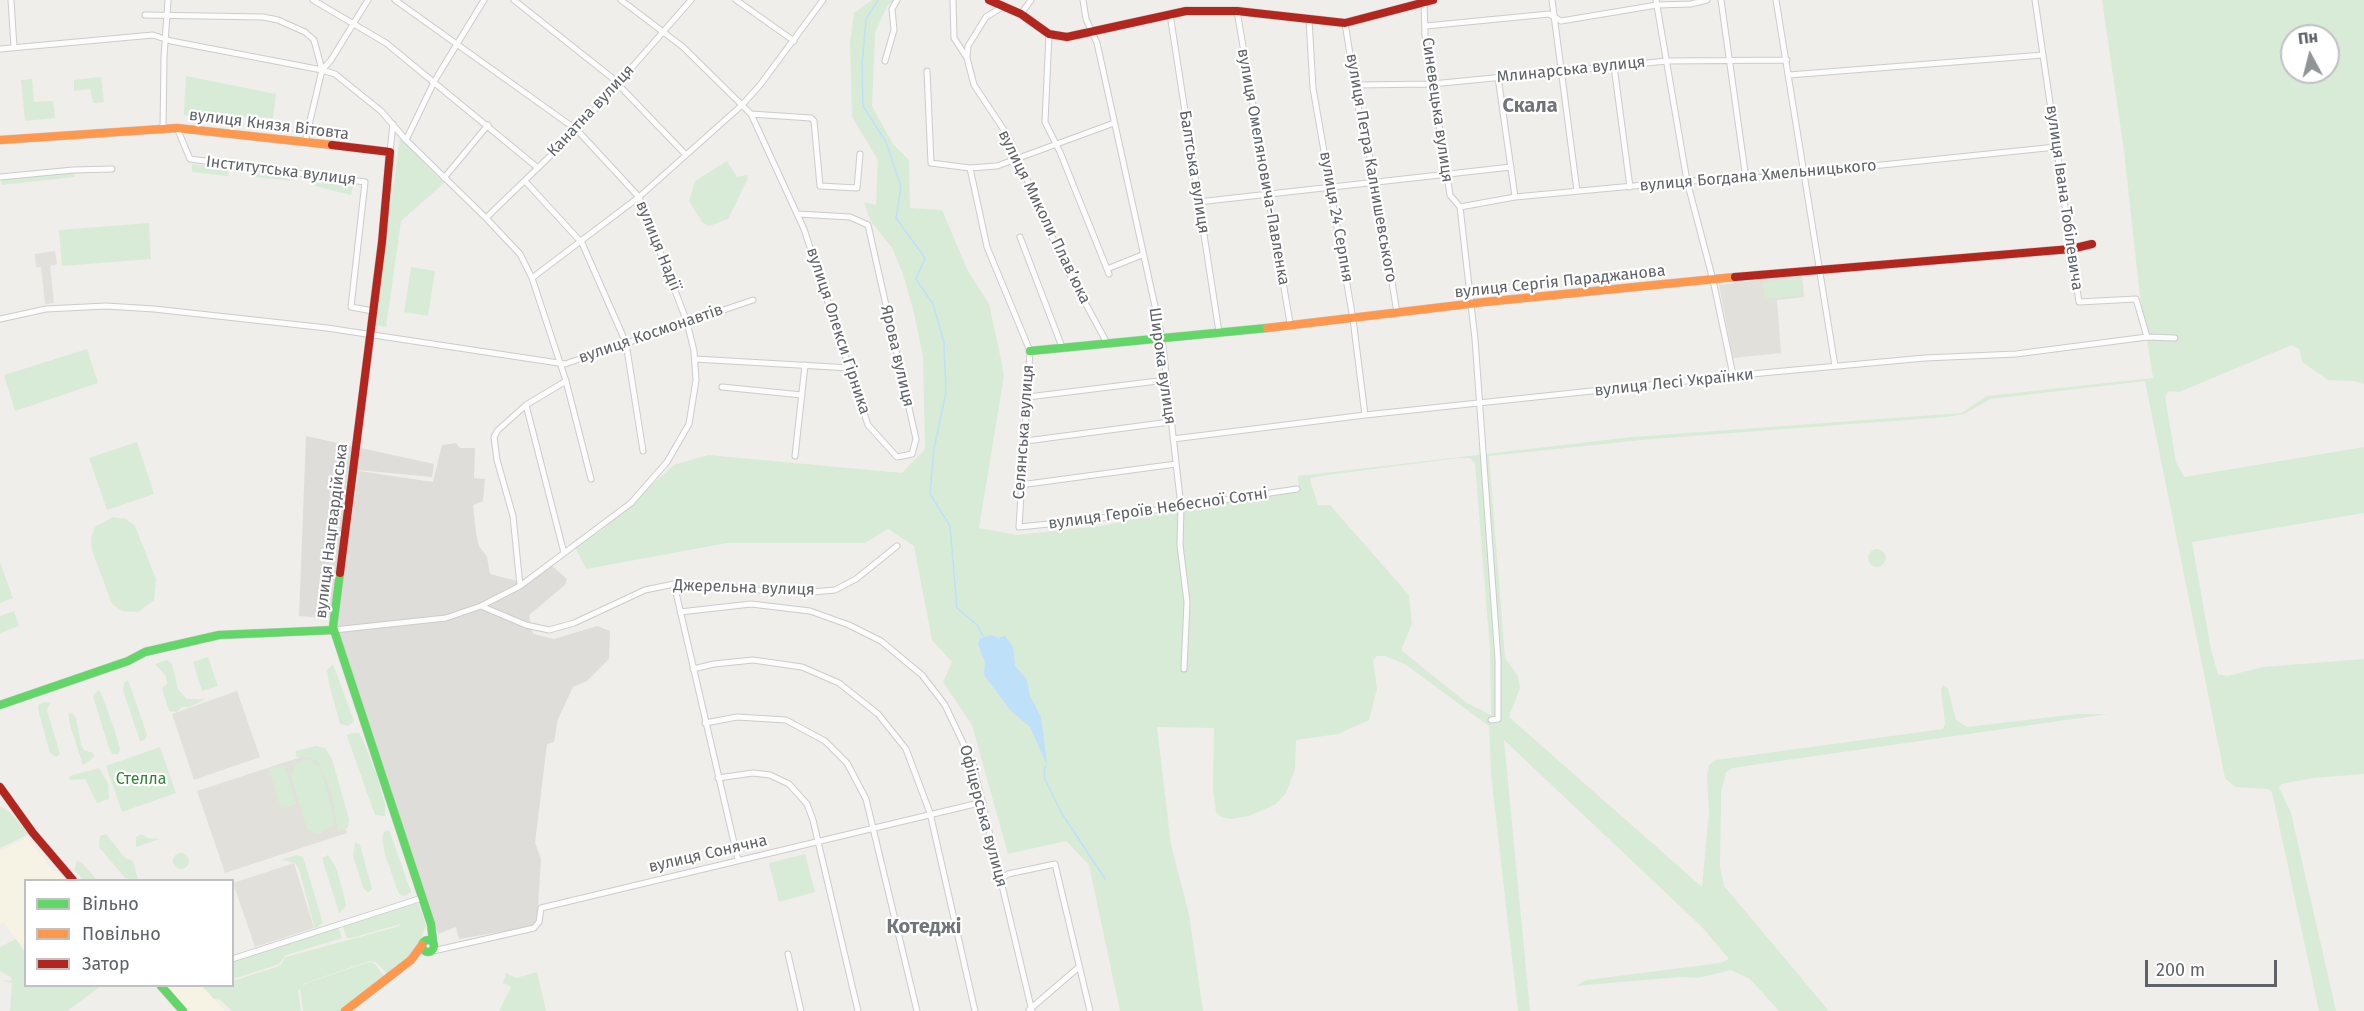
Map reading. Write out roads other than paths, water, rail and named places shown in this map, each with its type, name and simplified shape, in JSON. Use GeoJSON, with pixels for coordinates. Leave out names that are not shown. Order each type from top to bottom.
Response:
{"type":"FeatureCollection","features":[{"type":"Feature","properties":{"kind":"street"},"geometry":{"type":"LineString","coordinates":[[11,0],[14,47]]}},
{"type":"Feature","properties":{"kind":"street"},"geometry":{"type":"LineString","coordinates":[[163,130],[164,39],[168,0]]}},
{"type":"Feature","properties":{"kind":"street"},"geometry":{"type":"LineString","coordinates":[[313,0],[386,43],[435,80],[538,168]]}},
{"type":"Feature","properties":{"kind":"street"},"geometry":{"type":"LineString","coordinates":[[322,70],[331,60],[368,0]]}},
{"type":"Feature","properties":{"kind":"street","name":"вулиця Надії"},"geometry":{"type":"LineString","coordinates":[[334,630],[446,618],[481,606],[520,586],[631,502],[678,447],[689,424],[693,407],[695,360],[687,322],[657,238],[639,197],[577,130],[457,42],[395,0]]}},
{"type":"Feature","properties":{"kind":"street"},"geometry":{"type":"LineString","coordinates":[[406,140],[435,80],[484,0]]}},
{"type":"Feature","properties":{"kind":"street"},"geometry":{"type":"LineString","coordinates":[[514,0],[618,84],[686,155]]}},
{"type":"Feature","properties":{"kind":"street","name":"вулиця Олекси Гірника"},"geometry":{"type":"LineString","coordinates":[[621,0],[683,47],[751,114],[798,214],[830,303],[868,425],[885,443]]}},
{"type":"Feature","properties":{"kind":"street","name":"Канатна вулиця"},"geometry":{"type":"LineString","coordinates":[[486,218],[577,130],[691,0]]}},
{"type":"Feature","properties":{"kind":"street"},"geometry":{"type":"LineString","coordinates":[[736,0],[794,41]]}},
{"type":"Feature","properties":{"kind":"street"},"geometry":{"type":"LineString","coordinates":[[532,278],[582,243],[639,197],[742,105],[794,41],[823,0]]}},
{"type":"Feature","properties":{"kind":"street"},"geometry":{"type":"LineString","coordinates":[[885,61],[894,30],[892,9],[897,0]]}},
{"type":"Feature","properties":{"kind":"street","name":"вулиця Миколи Плавʼюка"},"geometry":{"type":"LineString","coordinates":[[953,0],[954,38],[967,58],[974,84],[1008,136],[1064,264],[1107,343]]}},
{"type":"Feature","properties":{"kind":"street"},"geometry":{"type":"LineString","coordinates":[[989,0],[1021,14],[1049,34],[1067,37],[1094,33],[1170,12],[1237,11],[1345,23],[1433,0]]}},
{"type":"Feature","properties":{"kind":"street"},"geometry":{"type":"LineString","coordinates":[[1021,14],[1031,0]]}},
{"type":"Feature","properties":{"kind":"street","name":"Широка вулиця"},"geometry":{"type":"LineString","coordinates":[[1083,0],[1086,20],[1094,33],[1162,338],[1176,464],[1180,507],[1180,545],[1187,602],[1184,669]]}},
{"type":"Feature","properties":{"kind":"street"},"geometry":{"type":"LineString","coordinates":[[1552,0],[1577,191]]}},
{"type":"Feature","properties":{"kind":"street"},"geometry":{"type":"LineString","coordinates":[[1425,26],[1549,14],[1561,21],[1657,2],[1691,4],[1707,0]]}},
{"type":"Feature","properties":{"kind":"street"},"geometry":{"type":"LineString","coordinates":[[1721,0],[1746,179]]}},
{"type":"Feature","properties":{"kind":"street"},"geometry":{"type":"LineString","coordinates":[[1776,0],[1835,366]]}},
{"type":"Feature","properties":{"kind":"street","name":"вулиця Івана Тобілевича"},"geometry":{"type":"LineString","coordinates":[[2035,0],[2079,302],[2136,299],[2147,337]]}},
{"type":"Feature","properties":{"kind":"street","name":"Синевецька вулиця"},"geometry":{"type":"LineString","coordinates":[[1424,1],[1432,84],[1449,195],[1460,207],[1470,305],[1498,660],[1498,718],[1491,720]]}},
{"type":"Feature","properties":{"kind":"street"},"geometry":{"type":"LineString","coordinates":[[1657,2],[1688,181],[1713,280],[1733,375]]}},
{"type":"Feature","properties":{"kind":"street"},"geometry":{"type":"LineString","coordinates":[[967,58],[968,46],[987,17],[1005,6]]}},
{"type":"Feature","properties":{"kind":"street","name":"вулиця Омеляновича-Павленка"},"geometry":{"type":"LineString","coordinates":[[1237,11],[1290,323]]}},
{"type":"Feature","properties":{"kind":"street","name":"Балтська вулиця"},"geometry":{"type":"LineString","coordinates":[[1170,12],[1220,332]]}},
{"type":"Feature","properties":{"kind":"street"},"geometry":{"type":"LineString","coordinates":[[145,15],[278,20],[305,32],[314,40],[322,70],[305,142]]}},
{"type":"Feature","properties":{"kind":"street","name":"вулиця 24 Серпня"},"geometry":{"type":"LineString","coordinates":[[1308,20],[1313,88],[1353,318],[1365,415]]}},
{"type":"Feature","properties":{"kind":"street","name":"вулиця Петра Калнишевського"},"geometry":{"type":"LineString","coordinates":[[1345,23],[1360,117],[1376,182],[1397,313]]}},
{"type":"Feature","properties":{"kind":"street"},"geometry":{"type":"LineString","coordinates":[[0,49],[144,34],[335,74],[381,111],[406,140],[520,254],[532,278],[566,381],[591,479]]}},
{"type":"Feature","properties":{"kind":"street"},"geometry":{"type":"LineString","coordinates":[[1049,34],[1045,122],[1056,143],[1108,272],[1142,255]]}},
{"type":"Feature","properties":{"kind":"street"},"geometry":{"type":"LineString","coordinates":[[1789,75],[2043,55]]}},
{"type":"Feature","properties":{"kind":"street","name":"Млинарська вулиця"},"geometry":{"type":"LineString","coordinates":[[1356,85],[1432,84],[1667,61],[1787,60]]}},
{"type":"Feature","properties":{"kind":"street"},"geometry":{"type":"LineString","coordinates":[[1614,66],[1630,187]]}},
{"type":"Feature","properties":{"kind":"street"},"geometry":{"type":"LineString","coordinates":[[927,71],[931,163],[970,168],[997,166],[1114,123]]}},
{"type":"Feature","properties":{"kind":"street"},"geometry":{"type":"LineString","coordinates":[[1498,77],[1515,197]]}},
{"type":"Feature","properties":{"kind":"street"},"geometry":{"type":"LineString","coordinates":[[751,114],[811,118],[814,121],[820,186],[857,188],[860,154]]}},
{"type":"Feature","properties":{"kind":"street","name":"вулиця Нацгвардійська"},"geometry":{"type":"LineString","coordinates":[[393,124],[334,630],[422,898],[431,928],[432,947]]}},
{"type":"Feature","properties":{"kind":"street"},"geometry":{"type":"LineString","coordinates":[[444,178],[488,125]]}},
{"type":"Feature","properties":{"kind":"street","name":"вулиця Князя Вітовта"},"geometry":{"type":"LineString","coordinates":[[0,140],[177,128],[390,152]]}},
{"type":"Feature","properties":{"kind":"street","name":"Інститутська вулиця"},"geometry":{"type":"LineString","coordinates":[[177,128],[190,159],[365,182],[351,307],[373,311]]}},
{"type":"Feature","properties":{"kind":"street","name":"вулиця Богдана Хмельницького"},"geometry":{"type":"LineString","coordinates":[[1460,207],[1515,197],[1688,181],[1804,174],[2056,147]]}},
{"type":"Feature","properties":{"kind":"street"},"geometry":{"type":"LineString","coordinates":[[1198,202],[1332,189],[1511,167]]}},
{"type":"Feature","properties":{"kind":"street","name":"Селянська вулиця"},"geometry":{"type":"LineString","coordinates":[[970,168],[987,247],[1030,351],[1019,527]]}},
{"type":"Feature","properties":{"kind":"street"},"geometry":{"type":"LineString","coordinates":[[0,177],[112,169]]}},
{"type":"Feature","properties":{"kind":"street"},"geometry":{"type":"LineString","coordinates":[[525,181],[582,243],[626,343],[643,451]]}},
{"type":"Feature","properties":{"kind":"street","name":"Ярова вулиця"},"geometry":{"type":"LineString","coordinates":[[798,214],[850,217],[868,225],[916,439],[912,454],[897,457],[885,443]]}},
{"type":"Feature","properties":{"kind":"street"},"geometry":{"type":"LineString","coordinates":[[1020,237],[1062,347]]}},
{"type":"Feature","properties":{"kind":"street","name":"вулиця Сергія Параджанова"},"geometry":{"type":"LineString","coordinates":[[1030,351],[1819,269],[2071,249],[2092,244]]}},
{"type":"Feature","properties":{"kind":"street","name":"вулиця Космонавтів"},"geometry":{"type":"LineString","coordinates":[[0,319],[46,309],[106,306],[257,320],[565,364],[753,300]]}},
{"type":"Feature","properties":{"kind":"street","name":"вулиця Лесі Українки"},"geometry":{"type":"LineString","coordinates":[[1173,439],[1365,415],[1733,375],[2016,354],[2147,337],[2175,338]]}},
{"type":"Feature","properties":{"kind":"street"},"geometry":{"type":"LineString","coordinates":[[695,360],[850,368]]}},
{"type":"Feature","properties":{"kind":"street"},"geometry":{"type":"LineString","coordinates":[[795,456],[805,365]]}},
{"type":"Feature","properties":{"kind":"street"},"geometry":{"type":"LineString","coordinates":[[1028,397],[1166,380]]}},
{"type":"Feature","properties":{"kind":"street"},"geometry":{"type":"LineString","coordinates":[[520,586],[513,516],[494,446],[494,437],[498,430],[526,405],[566,381]]}},
{"type":"Feature","properties":{"kind":"street"},"geometry":{"type":"LineString","coordinates":[[722,387],[802,395]]}},
{"type":"Feature","properties":{"kind":"street"},"geometry":{"type":"LineString","coordinates":[[526,405],[564,553]]}},
{"type":"Feature","properties":{"kind":"street"},"geometry":{"type":"LineString","coordinates":[[1026,441],[1170,422]]}},
{"type":"Feature","properties":{"kind":"street"},"geometry":{"type":"LineString","coordinates":[[1020,484],[1176,464]]}},
{"type":"Feature","properties":{"kind":"street","name":"вулиця Героїв Небесної Сотні"},"geometry":{"type":"LineString","coordinates":[[1019,527],[1180,507],[1297,489]]}},
{"type":"Feature","properties":{"kind":"street","name":"Джерельна вулиця"},"geometry":{"type":"LineString","coordinates":[[481,606],[526,625],[549,630],[574,623],[645,590],[674,584],[801,593],[835,590],[856,579],[897,546]]}},
{"type":"Feature","properties":{"kind":"street"},"geometry":{"type":"LineString","coordinates":[[674,584],[738,860]]}},
{"type":"Feature","properties":{"kind":"street","name":"Офіцерська вулиця"},"geometry":{"type":"LineString","coordinates":[[680,612],[732,604],[788,607],[849,625],[880,641],[922,675],[945,705],[973,764],[1030,1010]]}},
{"type":"Feature","properties":{"kind":"street"},"geometry":{"type":"LineString","coordinates":[[0,705],[129,661],[145,652],[219,635],[334,630]]}},
{"type":"Feature","properties":{"kind":"street"},"geometry":{"type":"LineString","coordinates":[[693,669],[733,661],[776,661],[802,667],[839,683],[878,714],[906,749],[930,813],[975,1011]]}},
{"type":"Feature","properties":{"kind":"street"},"geometry":{"type":"LineString","coordinates":[[705,723],[737,717],[771,717],[786,720],[825,741],[847,763],[866,799],[917,1011]]}},
{"type":"Feature","properties":{"kind":"street"},"geometry":{"type":"LineString","coordinates":[[718,778],[753,773],[778,778],[798,792],[807,804],[818,841],[858,1011]]}},
{"type":"Feature","properties":{"kind":"street"},"geometry":{"type":"LineString","coordinates":[[0,787],[3,798],[73,879]]}},
{"type":"Feature","properties":{"kind":"street","name":"вулиця Сонячна"},"geometry":{"type":"LineString","coordinates":[[346,1011],[411,960],[432,947],[534,928],[539,921],[542,908],[983,802]]}},
{"type":"Feature","properties":{"kind":"street"},"geometry":{"type":"LineString","coordinates":[[1001,879],[1008,874],[1055,864],[1090,1011]]}},
{"type":"Feature","properties":{"kind":"street"},"geometry":{"type":"LineString","coordinates":[[234,958],[422,898]]}},
{"type":"Feature","properties":{"kind":"street"},"geometry":{"type":"LineString","coordinates":[[431,928],[423,943],[432,947]]}},
{"type":"Feature","properties":{"kind":"street","name":"вулиця Сонячна"},"geometry":{"type":"LineString","coordinates":[[411,960],[423,943]]}},
{"type":"Feature","properties":{"kind":"street"},"geometry":{"type":"LineString","coordinates":[[788,954],[801,1011]]}},
{"type":"Feature","properties":{"kind":"street"},"geometry":{"type":"LineString","coordinates":[[1030,1010],[1079,967]]}},
{"type":"Feature","properties":{"kind":"street"},"geometry":{"type":"LineString","coordinates":[[164,987],[183,1011]]}},
{"type":"Feature","properties":{"kind":"water"},"geometry":{"type":"Polygon","coordinates":[[[992,635],[998,638],[1005,636],[1013,647],[1015,666],[1027,680],[1030,696],[1041,717],[1047,765],[1030,727],[1011,711],[984,675],[985,662],[978,645],[980,638],[992,635]]]}},
{"type":"Feature","properties":{"kind":"waterway"},"geometry":{"type":"LineString","coordinates":[[878,0],[866,19],[862,65],[863,106],[886,142],[901,187],[896,218],[925,258],[916,279],[933,304],[944,342],[946,392],[934,449],[930,494],[950,526],[957,608],[977,625],[983,636]]}},
{"type":"Feature","properties":{"kind":"waterway"},"geometry":{"type":"LineString","coordinates":[[1046,766],[1045,779],[1061,812],[1105,879]]}},
{"type":"Feature","properties":{"kind":"district","name":"Скала"},"geometry":{"type":"Point","coordinates":[1530,106]}},
{"type":"Feature","properties":{"kind":"district","name":"Котеджі"},"geometry":{"type":"Point","coordinates":[924,927]}},
{"type":"Feature","properties":{"kind":"park label","name":"Стелла"},"geometry":{"type":"Point","coordinates":[141,780]}}]}
